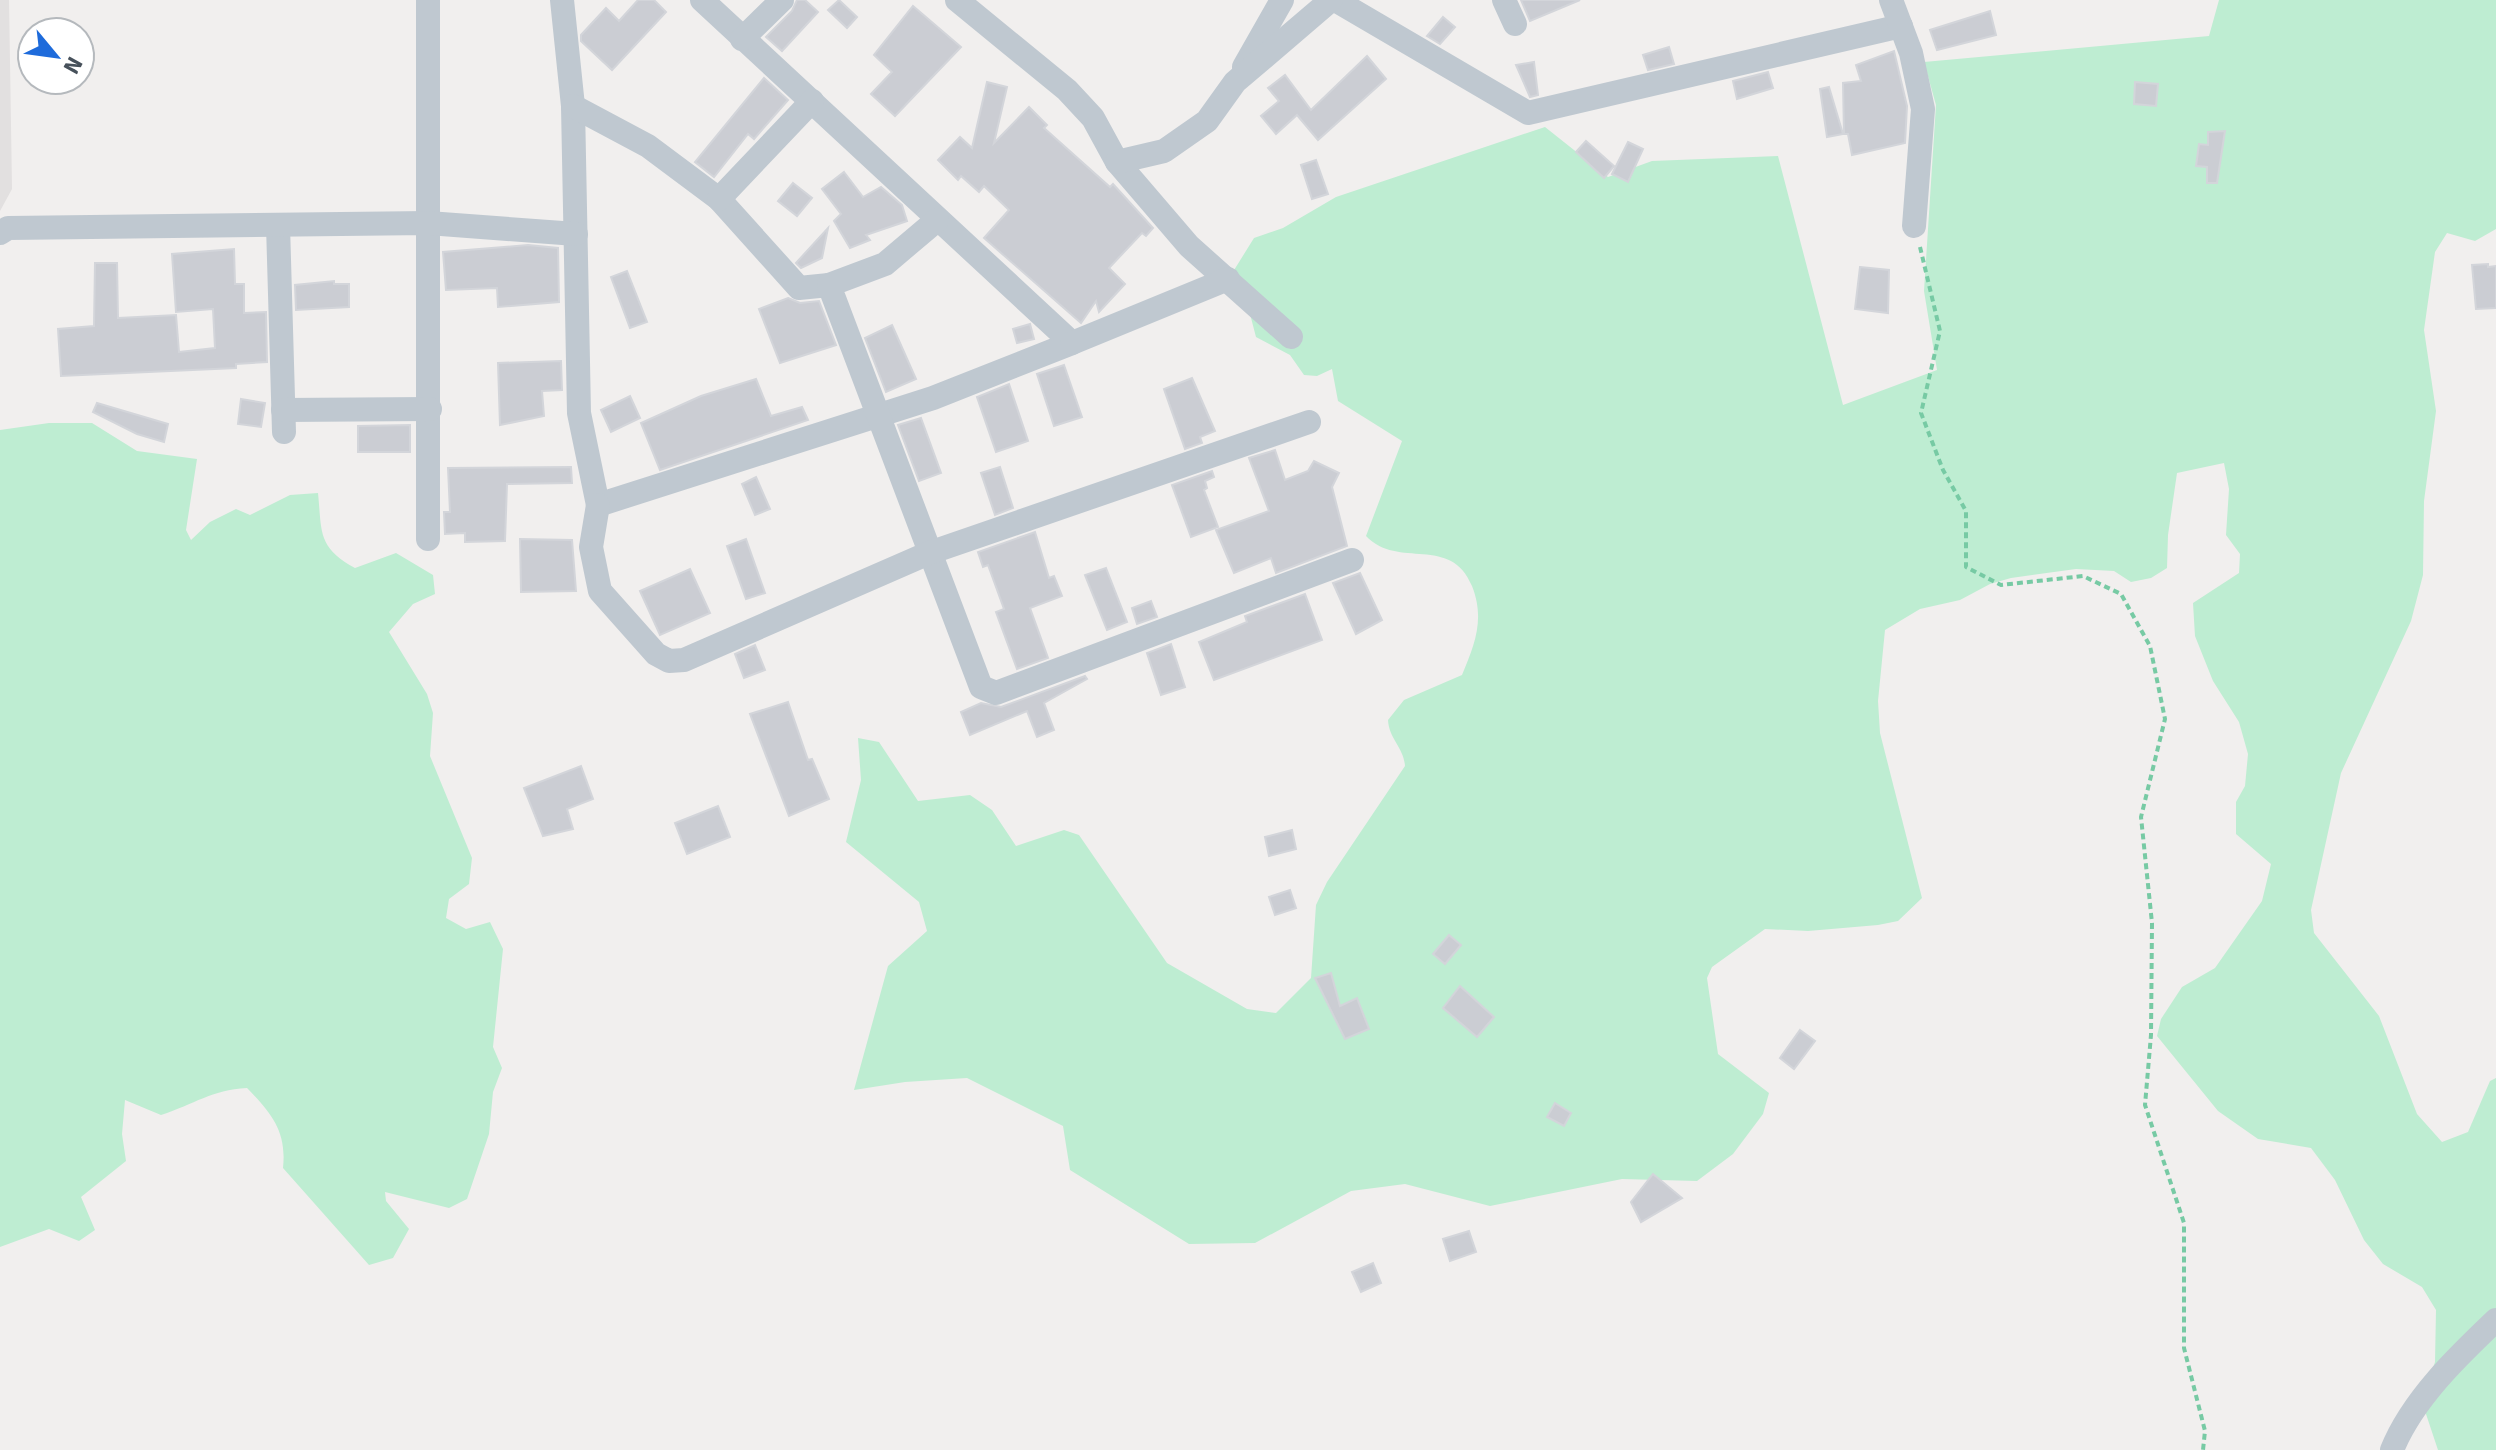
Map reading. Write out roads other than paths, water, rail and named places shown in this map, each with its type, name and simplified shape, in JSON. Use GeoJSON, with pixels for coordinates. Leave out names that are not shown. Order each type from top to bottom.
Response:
{"type":"FeatureCollection","features":[{"type":"Feature","properties":{"kind":"street"},"geometry":{"type":"LineString","coordinates":[[428,0],[428,539]]}},
{"type":"Feature","properties":{"kind":"street"},"geometry":{"type":"LineString","coordinates":[[562,0],[573,106],[579,413],[598,505],[591,547],[600,591],[656,654],[669,661],[684,660],[929,553],[1309,422]]}},
{"type":"Feature","properties":{"kind":"street"},"geometry":{"type":"LineString","coordinates":[[702,0],[1072,343]]}},
{"type":"Feature","properties":{"kind":"street"},"geometry":{"type":"LineString","coordinates":[[742,39],[782,0]]}},
{"type":"Feature","properties":{"kind":"street"},"geometry":{"type":"LineString","coordinates":[[957,0],[1067,90],[1093,118],[1117,162],[1189,246],[1291,337]]}},
{"type":"Feature","properties":{"kind":"street"},"geometry":{"type":"LineString","coordinates":[[1117,162],[1164,151],[1207,121],[1235,82],[1282,0]]}},
{"type":"Feature","properties":{"kind":"street"},"geometry":{"type":"LineString","coordinates":[[1235,82],[1333,0],[1528,113],[1901,26]]}},
{"type":"Feature","properties":{"kind":"street"},"geometry":{"type":"LineString","coordinates":[[1504,0],[1515,24]]}},
{"type":"Feature","properties":{"kind":"street"},"geometry":{"type":"LineString","coordinates":[[1891,0],[1923,109],[1914,226]]}},
{"type":"Feature","properties":{"kind":"street"},"geometry":{"type":"LineString","coordinates":[[719,199],[812,101]]}},
{"type":"Feature","properties":{"kind":"street"},"geometry":{"type":"LineString","coordinates":[[573,106],[648,146],[719,199],[799,288],[829,285],[885,264],[937,220]]}},
{"type":"Feature","properties":{"kind":"street"},"geometry":{"type":"LineString","coordinates":[[0,233],[8,228],[428,223],[576,234]]}},
{"type":"Feature","properties":{"kind":"street"},"geometry":{"type":"LineString","coordinates":[[278,225],[283,421],[430,409]]}},
{"type":"Feature","properties":{"kind":"street"},"geometry":{"type":"LineString","coordinates":[[598,505],[933,398],[1228,279]]}},
{"type":"Feature","properties":{"kind":"street"},"geometry":{"type":"LineString","coordinates":[[829,285],[876,417],[981,687],[996,693],[1352,560]]}},
{"type":"Feature","properties":{"kind":"street"},"geometry":{"type":"LineString","coordinates":[[2392,1450],[2400,1428],[2464,1351],[2496,1320]]}}]}
